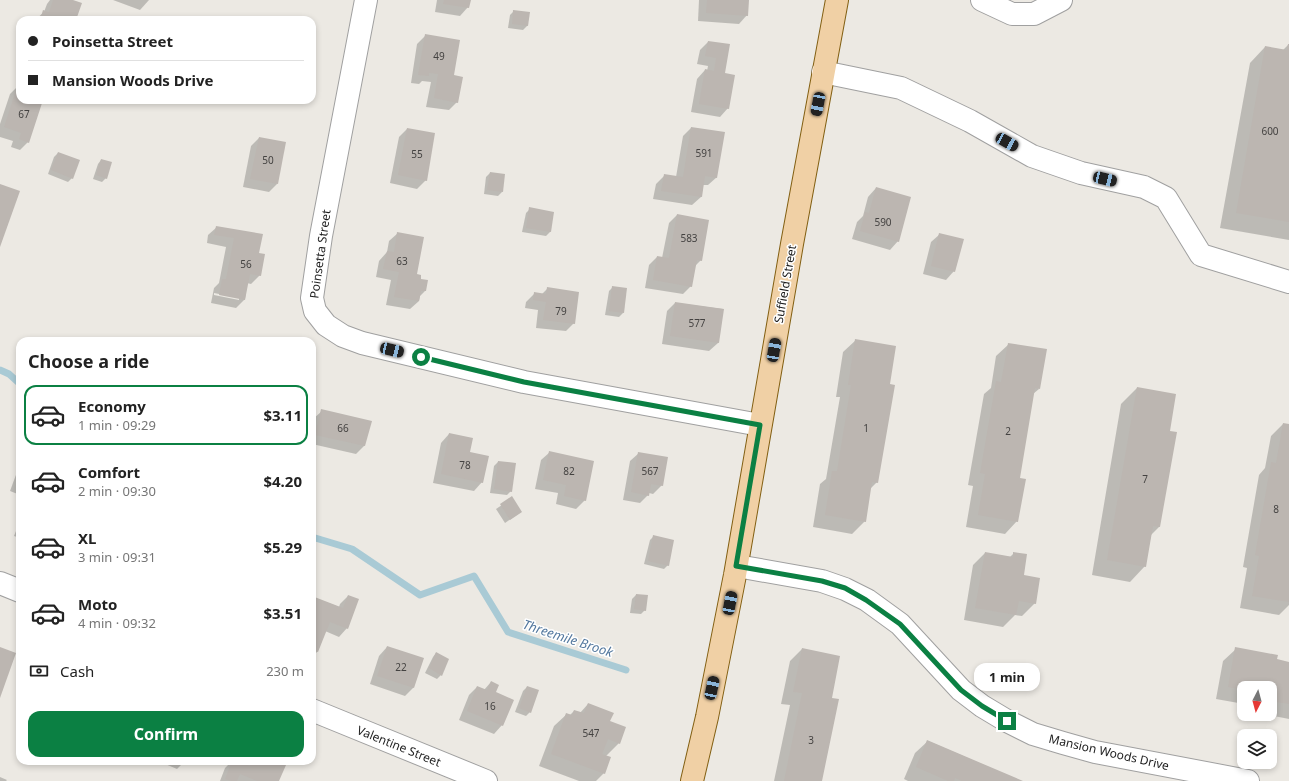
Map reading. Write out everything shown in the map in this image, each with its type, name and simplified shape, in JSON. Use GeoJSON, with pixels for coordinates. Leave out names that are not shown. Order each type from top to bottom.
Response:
{"type":"FeatureCollection","features":[{"type":"Feature","properties":{"kind":"main road","name":"Suffield Street"},"geometry":{"type":"LineString","coordinates":[[692,781],[707,717],[736,566],[837,0]]}},
{"type":"Feature","properties":{"kind":"street","name":"Poinsetta Street"},"geometry":{"type":"LineString","coordinates":[[366,0],[318,253],[312,298],[315,311],[320,319],[334,331],[343,336],[370,345],[524,382],[760,425]]}},
{"type":"Feature","properties":{"kind":"street"},"geometry":{"type":"LineString","coordinates":[[982,0],[1012,14],[1034,14],[1061,0]]}},
{"type":"Feature","properties":{"kind":"street"},"geometry":{"type":"LineString","coordinates":[[823,72],[901,88],[970,121],[1032,156],[1081,173],[1144,187],[1166,198],[1201,255],[1289,282]]}},
{"type":"Feature","properties":{"kind":"street","name":"Mansion Woods Drive"},"geometry":{"type":"LineString","coordinates":[[736,566],[822,581],[845,588],[866,600],[900,624],[961,690],[982,706],[1033,734],[1063,744],[1095,752],[1248,781]]}},
{"type":"Feature","properties":{"kind":"street"},"geometry":{"type":"LineString","coordinates":[[0,583],[16,589]]}},
{"type":"Feature","properties":{"kind":"street","name":"Valentine Street"},"geometry":{"type":"LineString","coordinates":[[316,712],[486,781]]}},
{"type":"Feature","properties":{"kind":"building"},"geometry":{"type":"Polygon","coordinates":[[[53,0],[73,0],[82,3],[77,16],[41,16],[43,10],[49,12],[53,0]]]}},
{"type":"Feature","properties":{"kind":"building"},"geometry":{"type":"Polygon","coordinates":[[[444,0],[471,0],[469,8],[443,4],[444,0]]]}},
{"type":"Feature","properties":{"kind":"building"},"geometry":{"type":"Polygon","coordinates":[[[707,0],[749,0],[748,16],[706,13],[707,0]]]}},
{"type":"Feature","properties":{"kind":"building"},"geometry":{"type":"Polygon","coordinates":[[[513,10],[530,12],[528,26],[512,24],[513,10]]]}},
{"type":"Feature","properties":{"kind":"building"},"geometry":{"type":"Polygon","coordinates":[[[425,34],[460,40],[454,75],[463,77],[458,103],[434,98],[438,74],[429,73],[429,76],[418,75],[425,34]]]}},
{"type":"Feature","properties":{"kind":"building"},"geometry":{"type":"Polygon","coordinates":[[[708,41],[730,44],[725,73],[735,75],[729,109],[699,104],[705,69],[714,71],[716,58],[705,56],[708,41]]]}},
{"type":"Feature","properties":{"kind":"building"},"geometry":{"type":"Polygon","coordinates":[[[1288,44],[1289,222],[1236,213],[1265,46],[1287,50],[1288,44]]]}},
{"type":"Feature","properties":{"kind":"building"},"geometry":{"type":"Polygon","coordinates":[[[16,90],[16,104],[42,104],[29,143],[19,139],[21,133],[4,127],[16,90]]]}},
{"type":"Feature","properties":{"kind":"building"},"geometry":{"type":"Polygon","coordinates":[[[691,127],[725,132],[717,178],[705,176],[702,197],[661,191],[664,174],[683,177],[691,127]]]}},
{"type":"Feature","properties":{"kind":"building"},"geometry":{"type":"Polygon","coordinates":[[[407,128],[435,133],[427,181],[398,175],[407,128]]]}},
{"type":"Feature","properties":{"kind":"building"},"geometry":{"type":"Polygon","coordinates":[[[259,137],[286,142],[278,184],[250,179],[259,137]]]}},
{"type":"Feature","properties":{"kind":"building"},"geometry":{"type":"Polygon","coordinates":[[[58,152],[80,160],[73,179],[51,170],[58,152]]]}},
{"type":"Feature","properties":{"kind":"building"},"geometry":{"type":"Polygon","coordinates":[[[101,159],[112,162],[107,179],[96,175],[101,159]]]}},
{"type":"Feature","properties":{"kind":"building"},"geometry":{"type":"Polygon","coordinates":[[[490,172],[505,174],[503,192],[487,190],[490,172]]]}},
{"type":"Feature","properties":{"kind":"building"},"geometry":{"type":"Polygon","coordinates":[[[0,184],[20,191],[0,247],[0,184]]]}},
{"type":"Feature","properties":{"kind":"building"},"geometry":{"type":"Polygon","coordinates":[[[876,187],[911,197],[899,242],[860,231],[865,212],[869,213],[876,187]]]}},
{"type":"Feature","properties":{"kind":"building"},"geometry":{"type":"Polygon","coordinates":[[[529,207],[554,212],[551,232],[526,228],[529,207]]]}},
{"type":"Feature","properties":{"kind":"building"},"geometry":{"type":"Polygon","coordinates":[[[677,214],[709,220],[702,261],[697,260],[692,287],[653,280],[657,256],[669,258],[677,214]]]}},
{"type":"Feature","properties":{"kind":"building"},"geometry":{"type":"Polygon","coordinates":[[[216,226],[263,234],[259,253],[265,254],[261,276],[250,274],[245,300],[219,295],[222,279],[226,279],[234,238],[214,235],[216,226]]]}},
{"type":"Feature","properties":{"kind":"building"},"geometry":{"type":"Polygon","coordinates":[[[397,232],[424,237],[417,274],[421,275],[421,279],[428,280],[426,291],[421,291],[419,301],[394,297],[399,272],[383,269],[387,251],[394,252],[397,232]]]}},
{"type":"Feature","properties":{"kind":"building"},"geometry":{"type":"Polygon","coordinates":[[[939,233],[964,239],[955,272],[931,266],[939,233]]]}},
{"type":"Feature","properties":{"kind":"building"},"geometry":{"type":"Polygon","coordinates":[[[612,286],[627,288],[624,313],[609,311],[612,286]]]}},
{"type":"Feature","properties":{"kind":"building"},"geometry":{"type":"Polygon","coordinates":[[[547,287],[579,292],[575,324],[543,320],[546,302],[533,300],[534,292],[546,294],[547,287]]]}},
{"type":"Feature","properties":{"kind":"building"},"geometry":{"type":"Polygon","coordinates":[[[675,302],[724,309],[719,343],[670,336],[675,302]]]}},
{"type":"Feature","properties":{"kind":"building"},"geometry":{"type":"Polygon","coordinates":[[[855,339],[896,346],[890,384],[895,385],[878,483],[872,482],[866,522],[825,515],[832,471],[837,471],[851,385],[848,385],[855,339]]]}},
{"type":"Feature","properties":{"kind":"building"},"geometry":{"type":"Polygon","coordinates":[[[1008,343],[1047,349],[1040,389],[1035,388],[1020,478],[1026,479],[1018,522],[978,515],[985,474],[980,473],[996,381],[1001,382],[1008,343]]]}},
{"type":"Feature","properties":{"kind":"building"},"geometry":{"type":"Polygon","coordinates":[[[1137,387],[1176,394],[1170,431],[1177,432],[1160,527],[1153,526],[1146,567],[1107,560],[1137,387]]]}},
{"type":"Feature","properties":{"kind":"building"},"geometry":{"type":"Polygon","coordinates":[[[321,409],[372,421],[365,446],[316,435],[321,409]]]}},
{"type":"Feature","properties":{"kind":"building"},"geometry":{"type":"Polygon","coordinates":[[[1283,423],[1289,424],[1289,602],[1252,596],[1259,556],[1255,555],[1271,462],[1276,463],[1283,423]]]}},
{"type":"Feature","properties":{"kind":"building"},"geometry":{"type":"Polygon","coordinates":[[[449,433],[473,438],[470,452],[489,456],[483,483],[441,474],[449,433]]]}},
{"type":"Feature","properties":{"kind":"building"},"geometry":{"type":"Polygon","coordinates":[[[549,451],[594,461],[586,501],[564,496],[566,485],[543,480],[549,451]]]}},
{"type":"Feature","properties":{"kind":"building"},"geometry":{"type":"Polygon","coordinates":[[[638,452],[668,457],[663,486],[651,484],[649,496],[631,492],[638,452]]]}},
{"type":"Feature","properties":{"kind":"building"},"geometry":{"type":"Polygon","coordinates":[[[498,461],[516,463],[512,492],[494,489],[498,461]]]}},
{"type":"Feature","properties":{"kind":"building"},"geometry":{"type":"Polygon","coordinates":[[[512,496],[522,512],[510,520],[500,504],[512,496]]]}},
{"type":"Feature","properties":{"kind":"building"},"geometry":{"type":"Polygon","coordinates":[[[653,535],[674,540],[669,566],[648,561],[653,535]]]}},
{"type":"Feature","properties":{"kind":"building"},"geometry":{"type":"Polygon","coordinates":[[[985,552],[1013,557],[1013,552],[1027,554],[1024,575],[1040,578],[1036,604],[1019,601],[1016,615],[975,608],[985,552]]]}},
{"type":"Feature","properties":{"kind":"building"},"geometry":{"type":"Polygon","coordinates":[[[636,594],[648,595],[646,611],[634,609],[636,594]]]}},
{"type":"Feature","properties":{"kind":"building"},"geometry":{"type":"Polygon","coordinates":[[[348,595],[359,599],[348,629],[330,622],[318,652],[316,651],[316,598],[343,608],[348,595]]]}},
{"type":"Feature","properties":{"kind":"building"},"geometry":{"type":"Polygon","coordinates":[[[387,646],[424,658],[414,688],[377,676],[387,646]]]}},
{"type":"Feature","properties":{"kind":"building"},"geometry":{"type":"Polygon","coordinates":[[[0,647],[16,653],[0,698],[0,647]]]}},
{"type":"Feature","properties":{"kind":"building"},"geometry":{"type":"Polygon","coordinates":[[[1235,647],[1278,655],[1277,659],[1289,662],[1289,704],[1277,702],[1277,681],[1237,681],[1237,689],[1228,687],[1235,647]]]}},
{"type":"Feature","properties":{"kind":"building"},"geometry":{"type":"Polygon","coordinates":[[[802,648],[840,656],[832,698],[839,699],[822,781],[784,781],[802,693],[793,692],[802,648]]]}},
{"type":"Feature","properties":{"kind":"building"},"geometry":{"type":"Polygon","coordinates":[[[436,652],[449,659],[442,676],[429,668],[436,652]]]}},
{"type":"Feature","properties":{"kind":"building"},"geometry":{"type":"Polygon","coordinates":[[[491,681],[499,685],[496,692],[514,700],[503,726],[467,711],[477,686],[487,690],[491,681]]]}},
{"type":"Feature","properties":{"kind":"building"},"geometry":{"type":"Polygon","coordinates":[[[527,686],[539,690],[531,713],[519,708],[527,686]]]}},
{"type":"Feature","properties":{"kind":"building"},"geometry":{"type":"Polygon","coordinates":[[[588,703],[614,713],[610,721],[626,727],[620,744],[608,739],[602,754],[611,757],[605,774],[551,754],[566,713],[572,715],[574,710],[584,713],[588,703]]]}},
{"type":"Feature","properties":{"kind":"building"},"geometry":{"type":"Polygon","coordinates":[[[927,740],[1023,781],[962,781],[955,778],[954,781],[948,781],[916,767],[927,740]]]}},
{"type":"Feature","properties":{"kind":"building"},"geometry":{"type":"Polygon","coordinates":[[[230,765],[286,765],[279,781],[257,781],[240,774],[237,781],[225,779],[230,765]]]}},
{"type":"Feature","properties":{"kind":"waterway","name":"Threemile Brook"},"geometry":{"type":"LineString","coordinates":[[0,370],[9,374],[16,380]]}},
{"type":"Feature","properties":{"kind":"waterway","name":"Threemile Brook"},"geometry":{"type":"LineString","coordinates":[[316,538],[352,549],[420,595],[474,576],[508,632],[626,670]]}},
{"type":"Feature","properties":{"kind":"route"},"geometry":{"type":"LineString","coordinates":[[421,357],[524,382],[760,425],[736,566],[822,581],[845,588],[866,600],[900,624],[961,690],[982,706],[1007,721]]}}]}
